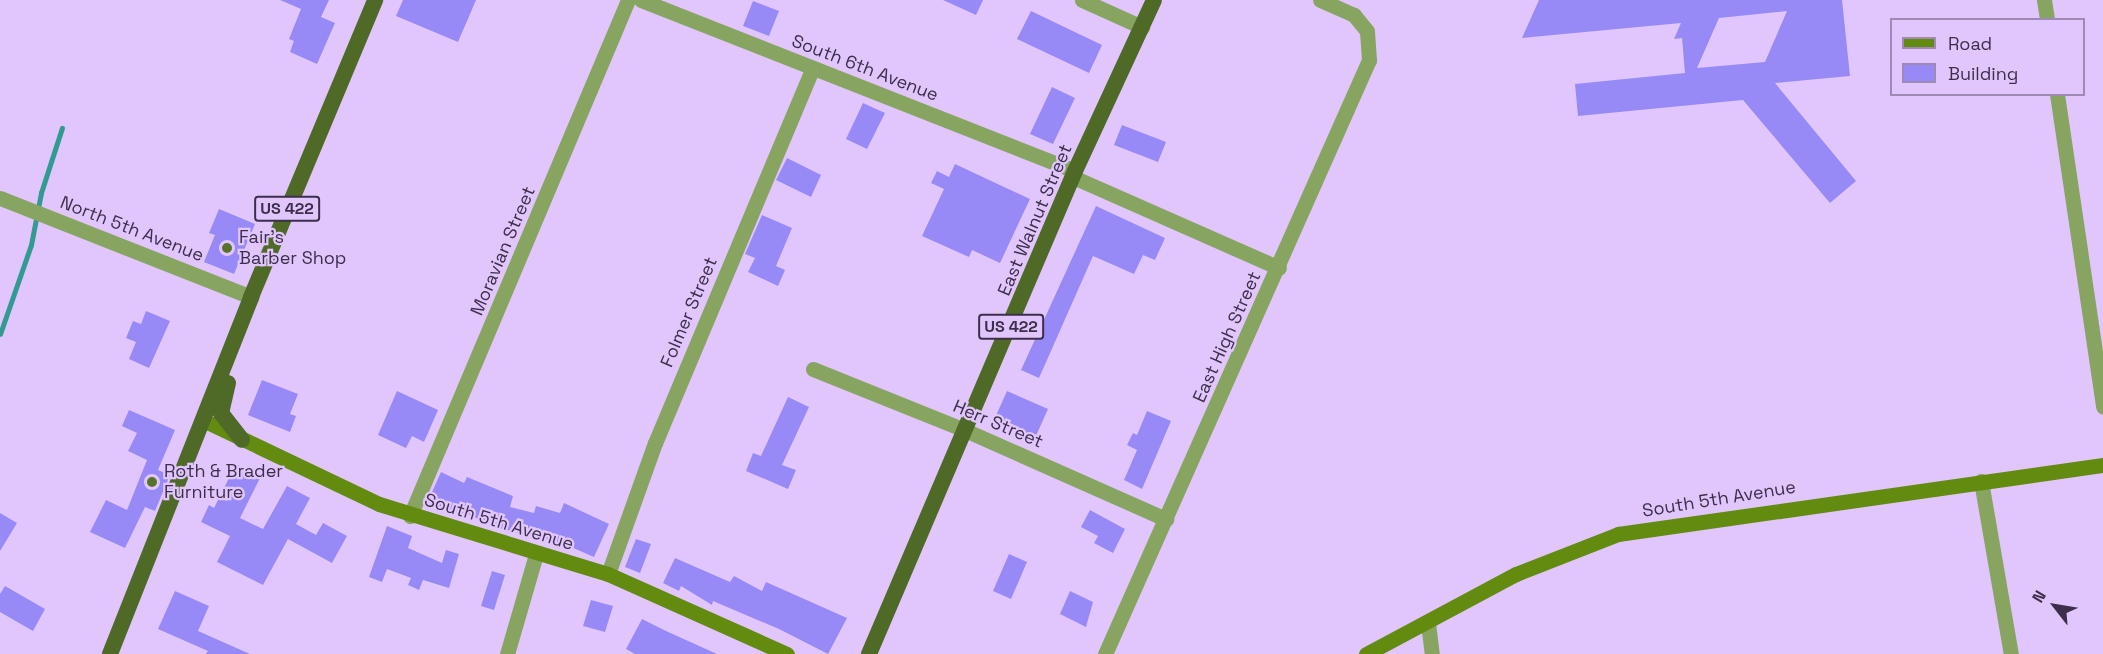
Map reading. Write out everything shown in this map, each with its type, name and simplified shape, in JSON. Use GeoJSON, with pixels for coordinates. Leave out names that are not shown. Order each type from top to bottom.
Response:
{"type":"FeatureCollection","features":[{"type":"Feature","properties":{"kind":"highway","name":"US 422"},"geometry":{"type":"LineString","coordinates":[[110,654],[251,297],[375,0]]}},
{"type":"Feature","properties":{"kind":"highway","name":"East Walnut Street"},"geometry":{"type":"LineString","coordinates":[[869,654],[967,431],[1074,174],[1154,0]]}},
{"type":"Feature","properties":{"kind":"highway"},"geometry":{"type":"LineString","coordinates":[[242,440],[227,423],[222,400],[255,316],[251,297]]}},
{"type":"Feature","properties":{"kind":"main road","name":"South 5th Avenue"},"geometry":{"type":"LineString","coordinates":[[203,420],[410,516],[608,574],[787,654]]}},
{"type":"Feature","properties":{"kind":"main road","name":"South 5th Avenue"},"geometry":{"type":"LineString","coordinates":[[1366,654],[1428,623],[1516,574],[1618,534],[2103,465]]}},
{"type":"Feature","properties":{"kind":"street","name":"Moravian Street"},"geometry":{"type":"LineString","coordinates":[[410,516],[455,416],[628,0]]}},
{"type":"Feature","properties":{"kind":"street","name":"South 6th Avenue"},"geometry":{"type":"LineString","coordinates":[[641,0],[1074,174],[1279,268]]}},
{"type":"Feature","properties":{"kind":"street"},"geometry":{"type":"LineString","coordinates":[[1082,0],[1142,27]]}},
{"type":"Feature","properties":{"kind":"street","name":"East High Street"},"geometry":{"type":"LineString","coordinates":[[1105,654],[1279,268],[1369,60],[1367,31],[1354,15],[1320,0]]}},
{"type":"Feature","properties":{"kind":"street"},"geometry":{"type":"LineString","coordinates":[[2044,0],[2047,18]]}},
{"type":"Feature","properties":{"kind":"street","name":"Folmer Street"},"geometry":{"type":"LineString","coordinates":[[608,574],[655,443],[813,68]]}},
{"type":"Feature","properties":{"kind":"street"},"geometry":{"type":"LineString","coordinates":[[2057,96],[2103,407]]}},
{"type":"Feature","properties":{"kind":"street","name":"North 5th Avenue"},"geometry":{"type":"LineString","coordinates":[[0,198],[251,297]]}},
{"type":"Feature","properties":{"kind":"street","name":"Herr Street"},"geometry":{"type":"LineString","coordinates":[[813,369],[967,431],[1166,519]]}},
{"type":"Feature","properties":{"kind":"street"},"geometry":{"type":"LineString","coordinates":[[1981,481],[2011,654]]}},
{"type":"Feature","properties":{"kind":"street"},"geometry":{"type":"LineString","coordinates":[[507,654],[536,554]]}},
{"type":"Feature","properties":{"kind":"street"},"geometry":{"type":"LineString","coordinates":[[1428,623],[1432,654]]}},
{"type":"Feature","properties":{"kind":"building"},"geometry":{"type":"Polygon","coordinates":[[[280,0],[329,0],[321,17],[335,23],[317,64],[290,52],[294,41],[289,39],[301,9],[280,0]]]}},
{"type":"Feature","properties":{"kind":"building"},"geometry":{"type":"Polygon","coordinates":[[[403,0],[476,0],[458,42],[396,16],[403,0]]]}},
{"type":"Feature","properties":{"kind":"building"},"geometry":{"type":"Polygon","coordinates":[[[943,0],[983,0],[976,15],[943,0]]]}},
{"type":"Feature","properties":{"kind":"building"},"geometry":{"type":"Polygon","coordinates":[[[1539,0],[1842,0],[1850,76],[1775,83],[1856,181],[1830,203],[1743,100],[1578,116],[1575,84],[1685,73],[1682,38],[1674,39],[1681,23],[1522,38],[1539,0]],[[1787,11],[1719,18],[1697,68],[1765,62],[1787,11]]]}},
{"type":"Feature","properties":{"kind":"building"},"geometry":{"type":"Polygon","coordinates":[[[753,1],[779,11],[769,36],[743,26],[753,1]]]}},
{"type":"Feature","properties":{"kind":"building"},"geometry":{"type":"Polygon","coordinates":[[[1031,11],[1102,45],[1089,73],[1017,39],[1031,11]]]}},
{"type":"Feature","properties":{"kind":"building"},"geometry":{"type":"Polygon","coordinates":[[[1052,87],[1075,98],[1053,144],[1030,134],[1052,87]]]}},
{"type":"Feature","properties":{"kind":"building"},"geometry":{"type":"Polygon","coordinates":[[[863,103],[885,113],[867,149],[846,139],[863,103]]]}},
{"type":"Feature","properties":{"kind":"building"},"geometry":{"type":"Polygon","coordinates":[[[1122,125],[1166,142],[1158,162],[1114,145],[1122,125]]]}},
{"type":"Feature","properties":{"kind":"building"},"geometry":{"type":"Polygon","coordinates":[[[787,158],[821,175],[811,197],[776,180],[787,158]]]}},
{"type":"Feature","properties":{"kind":"building"},"geometry":{"type":"Polygon","coordinates":[[[955,164],[1030,199],[1000,263],[972,250],[969,257],[922,236],[944,189],[931,183],[937,171],[949,177],[955,164]]]}},
{"type":"Feature","properties":{"kind":"building"},"geometry":{"type":"Polygon","coordinates":[[[1096,206],[1165,238],[1155,260],[1143,255],[1134,274],[1093,256],[1039,378],[1021,370],[1096,206]]]}},
{"type":"Feature","properties":{"kind":"building","name":"Fair's Barber Shop"},"geometry":{"type":"Polygon","coordinates":[[[219,209],[255,224],[234,274],[204,262],[215,235],[209,233],[219,209]]]}},
{"type":"Feature","properties":{"kind":"building"},"geometry":{"type":"Polygon","coordinates":[[[762,215],[792,228],[776,266],[785,270],[778,286],[748,272],[755,258],[745,254],[762,215]]]}},
{"type":"Feature","properties":{"kind":"building"},"geometry":{"type":"Polygon","coordinates":[[[146,311],[170,321],[149,368],[129,359],[136,342],[126,338],[133,321],[141,324],[146,311]]]}},
{"type":"Feature","properties":{"kind":"building"},"geometry":{"type":"Polygon","coordinates":[[[262,380],[298,394],[290,414],[296,416],[290,432],[248,415],[262,380]]]}},
{"type":"Feature","properties":{"kind":"building"},"geometry":{"type":"Polygon","coordinates":[[[397,391],[438,410],[424,442],[412,436],[406,448],[378,435],[397,391]]]}},
{"type":"Feature","properties":{"kind":"building"},"geometry":{"type":"Polygon","coordinates":[[[1007,391],[1048,409],[1035,438],[994,420],[1007,391]]]}},
{"type":"Feature","properties":{"kind":"building"},"geometry":{"type":"Polygon","coordinates":[[[788,397],[809,407],[782,465],[796,470],[788,489],[746,471],[753,453],[761,456],[788,397]]]}},
{"type":"Feature","properties":{"kind":"building"},"geometry":{"type":"Polygon","coordinates":[[[129,410],[175,430],[158,470],[170,475],[155,511],[145,507],[125,548],[90,532],[106,500],[127,510],[147,460],[128,451],[137,433],[122,426],[129,410]]]}},
{"type":"Feature","properties":{"kind":"building"},"geometry":{"type":"Polygon","coordinates":[[[1147,411],[1171,421],[1142,489],[1124,480],[1137,450],[1127,445],[1133,433],[1137,435],[1147,411]]]}},
{"type":"Feature","properties":{"kind":"building"},"geometry":{"type":"Polygon","coordinates":[[[236,464],[261,476],[240,518],[263,529],[287,486],[310,498],[296,524],[316,535],[323,523],[347,536],[332,563],[288,539],[263,585],[217,562],[230,536],[201,522],[209,505],[214,508],[236,464]]]}},
{"type":"Feature","properties":{"kind":"building"},"geometry":{"type":"Polygon","coordinates":[[[441,472],[464,483],[467,477],[513,496],[510,507],[534,513],[536,506],[560,513],[564,503],[609,524],[594,557],[571,547],[570,551],[549,543],[550,540],[502,529],[467,514],[465,517],[428,501],[441,472]]]}},
{"type":"Feature","properties":{"kind":"building"},"geometry":{"type":"Polygon","coordinates":[[[1090,510],[1125,529],[1113,553],[1094,543],[1098,536],[1081,527],[1090,510]]]}},
{"type":"Feature","properties":{"kind":"building"},"geometry":{"type":"Polygon","coordinates":[[[0,513],[17,523],[0,551],[0,513]]]}},
{"type":"Feature","properties":{"kind":"building"},"geometry":{"type":"Polygon","coordinates":[[[387,526],[412,536],[408,548],[442,563],[446,550],[459,554],[449,588],[423,580],[419,590],[408,585],[411,578],[387,569],[382,582],[369,577],[387,526]]]}},
{"type":"Feature","properties":{"kind":"building"},"geometry":{"type":"Polygon","coordinates":[[[636,539],[651,544],[640,573],[625,567],[636,539]]]}},
{"type":"Feature","properties":{"kind":"building"},"geometry":{"type":"Polygon","coordinates":[[[1009,554],[1027,562],[1011,599],[993,591],[1009,554]]]}},
{"type":"Feature","properties":{"kind":"building"},"geometry":{"type":"Polygon","coordinates":[[[675,558],[730,582],[734,576],[762,591],[766,582],[847,618],[828,654],[779,629],[713,601],[712,605],[681,586],[679,591],[663,583],[675,558]]]}},
{"type":"Feature","properties":{"kind":"building"},"geometry":{"type":"Polygon","coordinates":[[[492,571],[505,575],[494,610],[481,606],[492,571]]]}},
{"type":"Feature","properties":{"kind":"building"},"geometry":{"type":"Polygon","coordinates":[[[5,586],[45,609],[33,631],[0,612],[0,594],[5,586]]]}},
{"type":"Feature","properties":{"kind":"building"},"geometry":{"type":"Polygon","coordinates":[[[175,591],[209,606],[198,631],[250,654],[206,654],[208,651],[158,629],[175,591]]]}},
{"type":"Feature","properties":{"kind":"building"},"geometry":{"type":"Polygon","coordinates":[[[1070,591],[1093,602],[1086,627],[1060,614],[1070,591]]]}},
{"type":"Feature","properties":{"kind":"building"},"geometry":{"type":"Polygon","coordinates":[[[591,600],[613,606],[605,632],[583,626],[591,600]]]}},
{"type":"Feature","properties":{"kind":"building"},"geometry":{"type":"Polygon","coordinates":[[[642,619],[717,654],[635,654],[626,649],[642,619]]]}},
{"type":"Feature","properties":{"kind":"waterway"},"geometry":{"type":"LineString","coordinates":[[0,334],[31,245],[41,193],[62,128]]}},
{"type":"Feature","properties":{"kind":"place","name":"Fair's Barber Shop"},"geometry":{"type":"Point","coordinates":[227,248]}},
{"type":"Feature","properties":{"kind":"place","name":"Roth & Brader Furniture"},"geometry":{"type":"Point","coordinates":[152,482]}}]}
